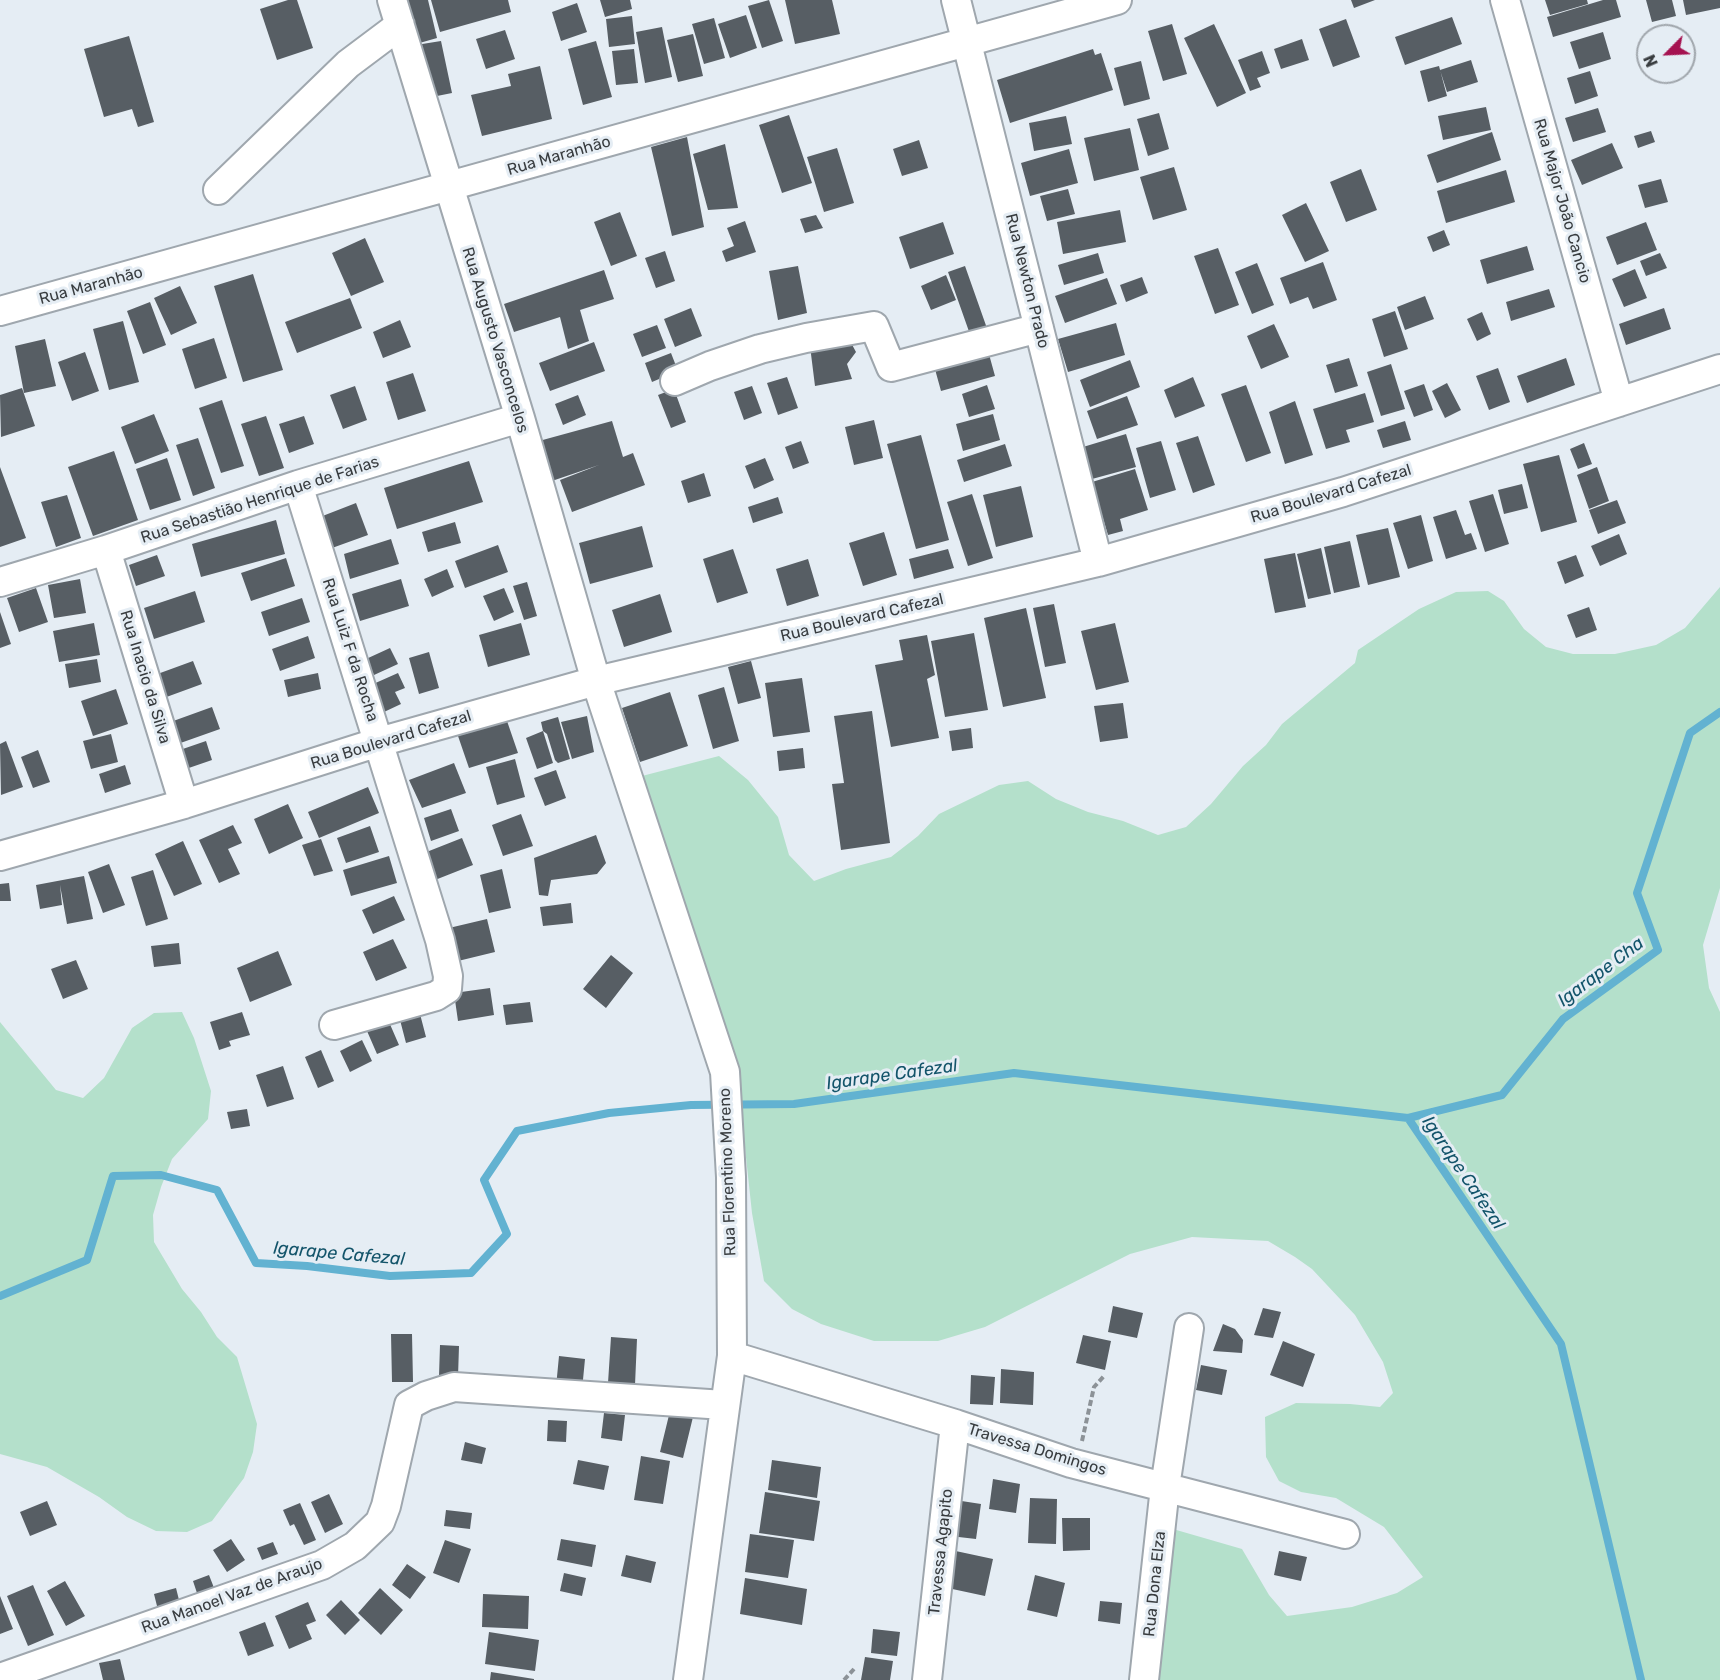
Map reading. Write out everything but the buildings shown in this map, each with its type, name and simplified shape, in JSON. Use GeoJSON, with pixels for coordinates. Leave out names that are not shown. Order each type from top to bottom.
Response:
{"type":"FeatureCollection","features":[{"type":"Feature","properties":{"kind":"street","name":"Rua Newton Prado"},"geometry":{"type":"LineString","coordinates":[[956,0],[1098,562]]}},
{"type":"Feature","properties":{"kind":"street","name":"Rua Maranhão"},"geometry":{"type":"LineString","coordinates":[[0,311],[1118,0]]}},
{"type":"Feature","properties":{"kind":"street","name":"Rua Major João Cancio"},"geometry":{"type":"LineString","coordinates":[[1505,0],[1619,402]]}},
{"type":"Feature","properties":{"kind":"street","name":"Rua Augusto Vasconcelos"},"geometry":{"type":"LineString","coordinates":[[396,12],[520,418],[596,681]]}},
{"type":"Feature","properties":{"kind":"street"},"geometry":{"type":"LineString","coordinates":[[218,190],[348,64],[396,12]]}},
{"type":"Feature","properties":{"kind":"street"},"geometry":{"type":"LineString","coordinates":[[675,381],[760,349],[874,326],[891,367],[1039,328]]}},
{"type":"Feature","properties":{"kind":"street","name":"Rua Boulevard Cafezal"},"geometry":{"type":"LineString","coordinates":[[0,856],[184,804],[379,742],[596,681],[1098,562],[1343,492],[1720,369]]}},
{"type":"Feature","properties":{"kind":"street","name":"Rua Sebastião Henrique de Farias"},"geometry":{"type":"LineString","coordinates":[[0,582],[106,550],[298,485],[520,418]]}},
{"type":"Feature","properties":{"kind":"street","name":"Rua Luiz F da Rocha"},"geometry":{"type":"LineString","coordinates":[[298,485],[440,940],[448,976],[447,989],[436,996],[334,1025]]}},
{"type":"Feature","properties":{"kind":"street","name":"Rua Inacio da Silva"},"geometry":{"type":"LineString","coordinates":[[106,550],[184,804]]}},
{"type":"Feature","properties":{"kind":"street","name":"Rua Florentino Moreno"},"geometry":{"type":"LineString","coordinates":[[596,681],[725,1072],[731,1177],[732,1356],[688,1680]]}},
{"type":"Feature","properties":{"kind":"street","name":"Rua Dona Elza"},"geometry":{"type":"LineString","coordinates":[[1144,1680],[1165,1487],[1189,1328]]}},
{"type":"Feature","properties":{"kind":"street","name":"Travessa Domingos"},"geometry":{"type":"LineString","coordinates":[[732,1356],[955,1424],[1071,1463],[1346,1534]]}},
{"type":"Feature","properties":{"kind":"street","name":"Rua Manoel Vaz de Araujo"},"geometry":{"type":"LineString","coordinates":[[0,1678],[322,1565],[354,1546],[380,1522],[386,1506],[409,1405],[426,1396],[454,1387],[724,1405]]}},
{"type":"Feature","properties":{"kind":"street","name":"Travessa Agapito"},"geometry":{"type":"LineString","coordinates":[[927,1680],[955,1424]]}},
{"type":"Feature","properties":{"kind":"path"},"geometry":{"type":"LineString","coordinates":[[1071,1463],[1082,1444],[1094,1387],[1104,1376]]}},
{"type":"Feature","properties":{"kind":"path"},"geometry":{"type":"LineString","coordinates":[[844,1680],[854,1669]]}},
{"type":"Feature","properties":{"kind":"green space"},"geometry":{"type":"Polygon","coordinates":[[[1720,587],[1720,888],[1703,945],[1709,988],[1720,1012],[1720,1680],[1151,1680],[1166,1527],[1242,1549],[1269,1595],[1287,1616],[1352,1607],[1397,1593],[1423,1577],[1384,1527],[1336,1498],[1301,1492],[1279,1481],[1266,1457],[1265,1417],[1296,1403],[1380,1407],[1393,1393],[1383,1362],[1355,1315],[1312,1269],[1268,1241],[1192,1237],[1130,1254],[985,1327],[938,1341],[874,1341],[821,1324],[792,1309],[764,1281],[752,1213],[739,1092],[642,776],[719,756],[748,780],[778,817],[789,855],[814,881],[846,869],[891,857],[918,836],[939,814],[999,785],[1028,781],[1056,799],[1158,835],[1186,827],[1211,804],[1243,766],[1266,745],[1282,724],[1355,663],[1358,650],[1419,609],[1456,592],[1488,591],[1504,601],[1524,629],[1546,647],[1573,654],[1615,654],[1656,645],[1685,628],[1720,587]]]}},
{"type":"Feature","properties":{"kind":"green space"},"geometry":{"type":"Polygon","coordinates":[[[182,1012],[194,1038],[211,1091],[208,1119],[172,1159],[153,1215],[154,1242],[182,1289],[201,1312],[217,1337],[237,1357],[257,1424],[253,1452],[244,1478],[212,1521],[187,1532],[156,1531],[127,1517],[99,1497],[47,1467],[0,1454],[0,1022],[56,1090],[83,1098],[104,1078],[132,1028],[154,1013],[182,1012]]]}},
{"type":"Feature","properties":{"kind":"waterway","name":"Igarape Cha"},"geometry":{"type":"LineString","coordinates":[[1408,1118],[1502,1095],[1563,1019],[1658,950],[1637,893],[1690,733],[1720,712]]}},
{"type":"Feature","properties":{"kind":"waterway","name":"Igarape Cafezal"},"geometry":{"type":"LineString","coordinates":[[0,1296],[87,1260],[113,1176],[161,1175],[217,1190],[256,1263],[307,1266],[390,1276],[471,1273],[507,1234],[484,1180],[517,1131],[609,1113],[691,1105],[794,1104],[1014,1073],[1408,1118],[1561,1344],[1641,1680]]}}]}
